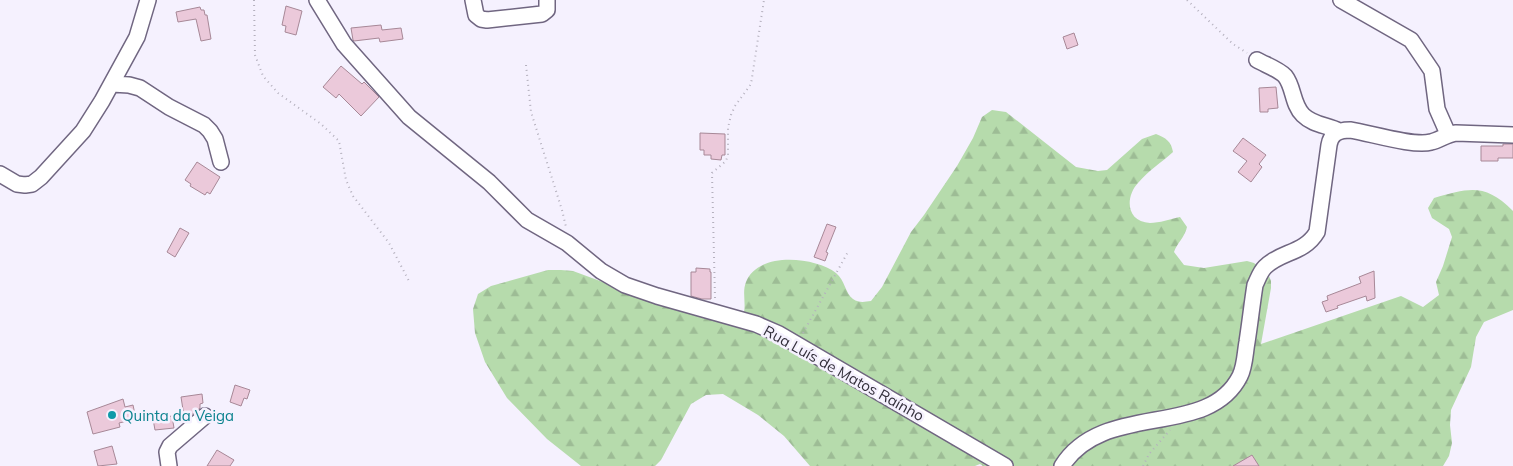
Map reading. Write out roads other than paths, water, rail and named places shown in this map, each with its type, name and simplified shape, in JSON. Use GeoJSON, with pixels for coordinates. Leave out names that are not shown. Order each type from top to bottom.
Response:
{"type":"FeatureCollection","features":[{"type":"Feature","properties":{"kind":"street"},"geometry":{"type":"LineString","coordinates":[[0,174],[12,182],[21,185],[32,184],[86,128],[112,84],[136,37],[148,0]]}},
{"type":"Feature","properties":{"kind":"street","name":"Rua Luís de Matos Raínho"},"geometry":{"type":"LineString","coordinates":[[317,0],[344,44],[420,127],[484,179],[524,218],[567,243],[601,271],[625,285],[651,295],[764,327],[797,343],[1005,466]]}},
{"type":"Feature","properties":{"kind":"street"},"geometry":{"type":"LineString","coordinates":[[473,0],[476,15],[481,19],[487,20],[542,14],[547,10],[547,0]]}},
{"type":"Feature","properties":{"kind":"street"},"geometry":{"type":"LineString","coordinates":[[1341,0],[1411,40],[1432,71],[1437,110],[1448,134]]}},
{"type":"Feature","properties":{"kind":"street"},"geometry":{"type":"LineString","coordinates":[[1257,60],[1276,70],[1286,78],[1296,105],[1303,115],[1315,123],[1329,126],[1339,131]]}},
{"type":"Feature","properties":{"kind":"street"},"geometry":{"type":"LineString","coordinates":[[112,84],[140,88],[171,108],[204,124],[214,137],[221,162]]}},
{"type":"Feature","properties":{"kind":"street"},"geometry":{"type":"LineString","coordinates":[[1062,466],[1072,452],[1100,433],[1123,426],[1197,411],[1217,401],[1235,384],[1243,365],[1255,285],[1258,277],[1264,268],[1272,262],[1304,247],[1312,241],[1317,232],[1329,143],[1332,136],[1339,131],[1350,130],[1419,144],[1431,142],[1448,134],[1456,133],[1513,135]]}},
{"type":"Feature","properties":{"kind":"street"},"geometry":{"type":"LineString","coordinates":[[169,466],[167,452],[170,446],[205,416]]}},
{"type":"Feature","properties":{"kind":"place","name":"Quinta da Veiga"},"geometry":{"type":"Point","coordinates":[112,415]}}]}
